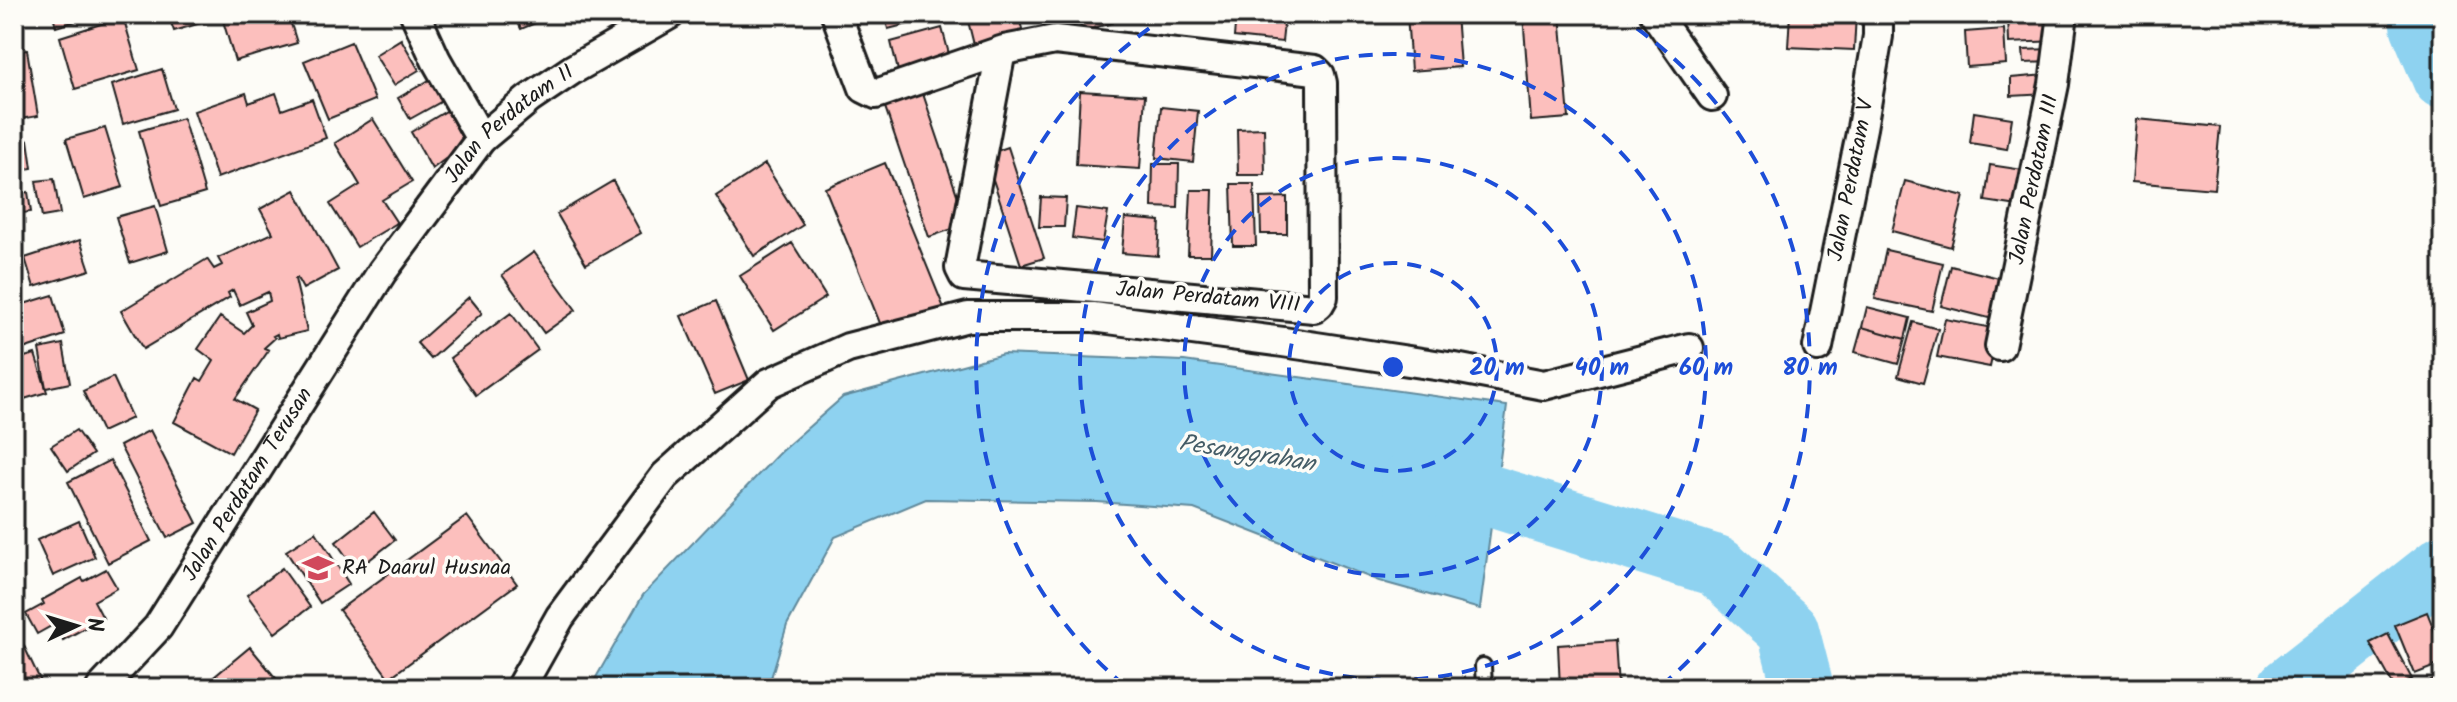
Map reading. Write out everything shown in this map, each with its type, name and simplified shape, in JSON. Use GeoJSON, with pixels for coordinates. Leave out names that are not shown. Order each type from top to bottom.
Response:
{"type":"FeatureCollection","features":[{"type":"Feature","properties":{"kind":"street"},"geometry":{"type":"LineString","coordinates":[[415,14],[436,60],[481,139]]}},
{"type":"Feature","properties":{"kind":"street","name":"Jalan Perdatam II"},"geometry":{"type":"LineString","coordinates":[[382,272],[481,139],[529,99],[572,70],[670,14]]}},
{"type":"Feature","properties":{"kind":"street","name":"Jalan Perdatam VIII"},"geometry":{"type":"LineString","coordinates":[[836,14],[864,88],[876,94],[1001,51],[1055,40],[1315,70],[1322,83],[1323,297],[1319,304],[1314,308],[964,276],[960,268],[1001,51]]}},
{"type":"Feature","properties":{"kind":"street"},"geometry":{"type":"LineString","coordinates":[[1655,14],[1712,96]]}},
{"type":"Feature","properties":{"kind":"street","name":"Jalan Perdatam V"},"geometry":{"type":"LineString","coordinates":[[1818,347],[1865,113],[1878,36],[1878,14]]}},
{"type":"Feature","properties":{"kind":"street","name":"Jalan Perdatam III"},"geometry":{"type":"LineString","coordinates":[[2000,346],[2054,84],[2063,14]]}},
{"type":"Feature","properties":{"kind":"street","name":"Jalan Perdatam Terusan"},"geometry":{"type":"LineString","coordinates":[[101,688],[158,627],[382,272]]}},
{"type":"Feature","properties":{"kind":"street"},"geometry":{"type":"LineString","coordinates":[[520,688],[560,617],[665,476],[769,383],[848,348],[968,317],[1093,317],[1283,342],[1544,385],[1689,348]]}},
{"type":"Feature","properties":{"kind":"lane"},"geometry":{"type":"LineString","coordinates":[[1483,666],[1484,688]]}},
{"type":"Feature","properties":{"kind":"water"},"geometry":{"type":"Polygon","coordinates":[[[1003,354],[1184,361],[1507,406],[1480,609],[1379,581],[1194,509],[1097,502],[926,499],[835,537],[787,625],[768,688],[590,688],[643,595],[780,452],[843,397],[1003,354]]]}},
{"type":"Feature","properties":{"kind":"building"},"geometry":{"type":"Polygon","coordinates":[[[53,14],[93,14],[93,16],[56,27],[53,14]]]}},
{"type":"Feature","properties":{"kind":"building"},"geometry":{"type":"Polygon","coordinates":[[[168,14],[210,14],[211,20],[174,31],[168,14]]]}},
{"type":"Feature","properties":{"kind":"building"},"geometry":{"type":"Polygon","coordinates":[[[221,14],[288,14],[297,43],[235,61],[221,14]]]}},
{"type":"Feature","properties":{"kind":"building"},"geometry":{"type":"Polygon","coordinates":[[[514,14],[557,14],[521,29],[514,14]]]}},
{"type":"Feature","properties":{"kind":"building"},"geometry":{"type":"Polygon","coordinates":[[[884,14],[922,14],[924,20],[888,29],[884,14]]]}},
{"type":"Feature","properties":{"kind":"building"},"geometry":{"type":"Polygon","coordinates":[[[994,14],[1018,14],[1025,40],[976,53],[968,21],[994,14]]]}},
{"type":"Feature","properties":{"kind":"building"},"geometry":{"type":"Polygon","coordinates":[[[1110,14],[1112,23],[1082,31],[1078,15],[1110,14]]]}},
{"type":"Feature","properties":{"kind":"building"},"geometry":{"type":"Polygon","coordinates":[[[1236,14],[1285,14],[1282,42],[1234,37],[1236,14]]]}},
{"type":"Feature","properties":{"kind":"building"},"geometry":{"type":"Polygon","coordinates":[[[1298,14],[1340,14],[1339,23],[1297,18],[1298,14]]]}},
{"type":"Feature","properties":{"kind":"building"},"geometry":{"type":"Polygon","coordinates":[[[1407,14],[1456,14],[1460,67],[1411,71],[1407,14]]]}},
{"type":"Feature","properties":{"kind":"building"},"geometry":{"type":"Polygon","coordinates":[[[1523,14],[1560,14],[1569,118],[1531,121],[1523,14]]]}},
{"type":"Feature","properties":{"kind":"building"},"geometry":{"type":"Polygon","coordinates":[[[1790,14],[1856,14],[1854,50],[1788,47],[1790,14]]]}},
{"type":"Feature","properties":{"kind":"building"},"geometry":{"type":"Polygon","coordinates":[[[2008,14],[2055,14],[2057,41],[2009,43],[2008,14]]]}},
{"type":"Feature","properties":{"kind":"building"},"geometry":{"type":"Polygon","coordinates":[[[123,17],[139,70],[75,89],[60,37],[123,17]]]}},
{"type":"Feature","properties":{"kind":"building"},"geometry":{"type":"Polygon","coordinates":[[[942,28],[952,65],[900,79],[891,42],[942,28]]]}},
{"type":"Feature","properties":{"kind":"building"},"geometry":{"type":"Polygon","coordinates":[[[2004,29],[2006,64],[1967,67],[1965,32],[2004,29]]]}},
{"type":"Feature","properties":{"kind":"building"},"geometry":{"type":"Polygon","coordinates":[[[401,39],[419,70],[394,85],[375,55],[401,39]]]}},
{"type":"Feature","properties":{"kind":"building"},"geometry":{"type":"Polygon","coordinates":[[[351,42],[375,100],[328,119],[304,61],[351,42]]]}},
{"type":"Feature","properties":{"kind":"building"},"geometry":{"type":"Polygon","coordinates":[[[2052,49],[2053,62],[2024,63],[2023,50],[2052,49]]]}},
{"type":"Feature","properties":{"kind":"building"},"geometry":{"type":"Polygon","coordinates":[[[27,50],[38,116],[14,120],[14,52],[27,50]]]}},
{"type":"Feature","properties":{"kind":"building"},"geometry":{"type":"Polygon","coordinates":[[[162,69],[174,109],[123,124],[112,85],[162,69]]]}},
{"type":"Feature","properties":{"kind":"building"},"geometry":{"type":"Polygon","coordinates":[[[2045,75],[2046,94],[2011,96],[2011,78],[2045,75]]]}},
{"type":"Feature","properties":{"kind":"building"},"geometry":{"type":"Polygon","coordinates":[[[433,78],[444,100],[410,119],[398,98],[433,78]]]}},
{"type":"Feature","properties":{"kind":"building"},"geometry":{"type":"Polygon","coordinates":[[[920,85],[967,224],[929,237],[882,98],[920,85]]]}},
{"type":"Feature","properties":{"kind":"building"},"geometry":{"type":"Polygon","coordinates":[[[1080,91],[1145,95],[1140,169],[1076,165],[1080,91]]]}},
{"type":"Feature","properties":{"kind":"building"},"geometry":{"type":"Polygon","coordinates":[[[246,93],[249,103],[276,93],[282,110],[312,99],[326,138],[217,178],[194,111],[246,93]]]}},
{"type":"Feature","properties":{"kind":"building"},"geometry":{"type":"Polygon","coordinates":[[[1161,107],[1198,111],[1193,162],[1156,158],[1161,107]]]}},
{"type":"Feature","properties":{"kind":"building"},"geometry":{"type":"Polygon","coordinates":[[[448,110],[465,144],[432,169],[411,132],[448,110]]]}},
{"type":"Feature","properties":{"kind":"building"},"geometry":{"type":"Polygon","coordinates":[[[1974,112],[2012,118],[2007,149],[1970,143],[1974,112]]]}},
{"type":"Feature","properties":{"kind":"building"},"geometry":{"type":"Polygon","coordinates":[[[183,118],[205,193],[161,206],[139,131],[183,118]]]}},
{"type":"Feature","properties":{"kind":"building"},"geometry":{"type":"Polygon","coordinates":[[[373,119],[412,182],[382,200],[397,223],[357,247],[330,204],[360,185],[335,143],[373,119]]]}},
{"type":"Feature","properties":{"kind":"building"},"geometry":{"type":"Polygon","coordinates":[[[2137,119],[2220,127],[2214,189],[2132,182],[2137,119]]]}},
{"type":"Feature","properties":{"kind":"building"},"geometry":{"type":"Polygon","coordinates":[[[105,128],[123,187],[84,199],[66,139],[105,128]]]}},
{"type":"Feature","properties":{"kind":"building"},"geometry":{"type":"Polygon","coordinates":[[[1264,128],[1265,175],[1238,175],[1237,129],[1264,128]]]}},
{"type":"Feature","properties":{"kind":"building"},"geometry":{"type":"Polygon","coordinates":[[[28,140],[32,168],[14,171],[14,142],[28,140]]]}},
{"type":"Feature","properties":{"kind":"building"},"geometry":{"type":"Polygon","coordinates":[[[1008,147],[1044,258],[1021,265],[985,155],[1008,147]]]}},
{"type":"Feature","properties":{"kind":"building"},"geometry":{"type":"Polygon","coordinates":[[[885,163],[944,308],[884,333],[825,188],[885,163]]]}},
{"type":"Feature","properties":{"kind":"building"},"geometry":{"type":"Polygon","coordinates":[[[765,164],[803,225],[754,256],[716,196],[765,164]]]}},
{"type":"Feature","properties":{"kind":"building"},"geometry":{"type":"Polygon","coordinates":[[[1153,164],[1179,164],[1178,208],[1152,207],[1153,164]]]}},
{"type":"Feature","properties":{"kind":"building"},"geometry":{"type":"Polygon","coordinates":[[[1990,165],[2030,171],[2025,207],[1985,201],[1990,165]]]}},
{"type":"Feature","properties":{"kind":"building"},"geometry":{"type":"Polygon","coordinates":[[[54,179],[60,214],[42,217],[36,181],[54,179]]]}},
{"type":"Feature","properties":{"kind":"building"},"geometry":{"type":"Polygon","coordinates":[[[613,181],[641,233],[586,264],[557,214],[613,181]]]}},
{"type":"Feature","properties":{"kind":"building"},"geometry":{"type":"Polygon","coordinates":[[[1905,181],[1964,196],[1951,247],[1892,231],[1905,181]]]}},
{"type":"Feature","properties":{"kind":"building"},"geometry":{"type":"Polygon","coordinates":[[[1231,184],[1254,184],[1256,246],[1233,246],[1231,184]]]}},
{"type":"Feature","properties":{"kind":"building"},"geometry":{"type":"Polygon","coordinates":[[[295,190],[338,270],[303,289],[295,279],[307,331],[278,338],[277,334],[264,348],[269,350],[235,399],[255,410],[231,453],[174,422],[197,378],[202,381],[214,361],[198,349],[220,317],[244,333],[252,325],[246,312],[270,301],[268,292],[240,305],[233,290],[228,293],[230,297],[143,349],[121,311],[207,259],[214,269],[222,265],[218,258],[273,233],[260,209],[295,190]]]}},
{"type":"Feature","properties":{"kind":"building"},"geometry":{"type":"Polygon","coordinates":[[[1191,190],[1213,190],[1211,255],[1188,255],[1191,190]]]}},
{"type":"Feature","properties":{"kind":"building"},"geometry":{"type":"Polygon","coordinates":[[[28,192],[31,212],[14,214],[14,195],[28,192]]]}},
{"type":"Feature","properties":{"kind":"building"},"geometry":{"type":"Polygon","coordinates":[[[1041,197],[1066,198],[1064,227],[1039,227],[1041,197]]]}},
{"type":"Feature","properties":{"kind":"building"},"geometry":{"type":"Polygon","coordinates":[[[1287,197],[1287,234],[1261,234],[1260,198],[1287,197]]]}},
{"type":"Feature","properties":{"kind":"building"},"geometry":{"type":"Polygon","coordinates":[[[155,206],[168,251],[130,263],[116,217],[155,206]]]}},
{"type":"Feature","properties":{"kind":"building"},"geometry":{"type":"Polygon","coordinates":[[[1076,208],[1108,212],[1103,242],[1072,238],[1076,208]]]}},
{"type":"Feature","properties":{"kind":"building"},"geometry":{"type":"Polygon","coordinates":[[[1125,218],[1160,221],[1158,256],[1122,253],[1125,218]]]}},
{"type":"Feature","properties":{"kind":"building"},"geometry":{"type":"Polygon","coordinates":[[[80,240],[90,270],[34,287],[25,258],[80,240]]]}},
{"type":"Feature","properties":{"kind":"building"},"geometry":{"type":"Polygon","coordinates":[[[792,243],[826,297],[774,330],[740,276],[792,243]]]}},
{"type":"Feature","properties":{"kind":"building"},"geometry":{"type":"Polygon","coordinates":[[[1886,250],[1943,263],[1932,311],[1875,299],[1886,250]]]}},
{"type":"Feature","properties":{"kind":"building"},"geometry":{"type":"Polygon","coordinates":[[[534,252],[576,310],[544,333],[502,275],[534,252]]]}},
{"type":"Feature","properties":{"kind":"building"},"geometry":{"type":"Polygon","coordinates":[[[14,261],[23,296],[14,298],[14,261]]]}},
{"type":"Feature","properties":{"kind":"building"},"geometry":{"type":"Polygon","coordinates":[[[1951,266],[2007,280],[1997,320],[1941,306],[1951,266]]]}},
{"type":"Feature","properties":{"kind":"building"},"geometry":{"type":"Polygon","coordinates":[[[53,295],[65,335],[14,352],[14,307],[53,295]]]}},
{"type":"Feature","properties":{"kind":"building"},"geometry":{"type":"Polygon","coordinates":[[[469,297],[482,313],[431,359],[417,343],[469,297]]]}},
{"type":"Feature","properties":{"kind":"building"},"geometry":{"type":"Polygon","coordinates":[[[716,301],[749,380],[715,394],[681,316],[716,301]]]}},
{"type":"Feature","properties":{"kind":"building"},"geometry":{"type":"Polygon","coordinates":[[[1867,307],[1910,318],[1905,339],[1862,327],[1867,307]]]}},
{"type":"Feature","properties":{"kind":"building"},"geometry":{"type":"Polygon","coordinates":[[[511,313],[538,350],[476,395],[450,358],[511,313]]]}},
{"type":"Feature","properties":{"kind":"building"},"geometry":{"type":"Polygon","coordinates":[[[1945,319],[1998,329],[1990,367],[1937,357],[1945,319]]]}},
{"type":"Feature","properties":{"kind":"building"},"geometry":{"type":"Polygon","coordinates":[[[1913,322],[1938,329],[1923,383],[1898,376],[1913,322]]]}},
{"type":"Feature","properties":{"kind":"building"},"geometry":{"type":"Polygon","coordinates":[[[1862,327],[1905,339],[1898,364],[1855,352],[1862,327]]]}},
{"type":"Feature","properties":{"kind":"building"},"geometry":{"type":"Polygon","coordinates":[[[63,344],[70,383],[46,388],[39,349],[63,344]]]}},
{"type":"Feature","properties":{"kind":"building"},"geometry":{"type":"Polygon","coordinates":[[[35,354],[47,392],[21,400],[14,377],[14,360],[35,354]]]}},
{"type":"Feature","properties":{"kind":"building"},"geometry":{"type":"Polygon","coordinates":[[[113,377],[132,418],[102,432],[83,391],[113,377]]]}},
{"type":"Feature","properties":{"kind":"building"},"geometry":{"type":"Polygon","coordinates":[[[76,430],[93,454],[68,471],[51,446],[76,430]]]}},
{"type":"Feature","properties":{"kind":"building"},"geometry":{"type":"Polygon","coordinates":[[[150,430],[197,523],[167,538],[120,446],[150,430]]]}},
{"type":"Feature","properties":{"kind":"building"},"geometry":{"type":"Polygon","coordinates":[[[110,460],[151,541],[108,563],[68,482],[110,460]]]}},
{"type":"Feature","properties":{"kind":"building"},"geometry":{"type":"Polygon","coordinates":[[[374,512],[395,540],[356,570],[336,542],[374,512]]]}},
{"type":"Feature","properties":{"kind":"building"},"geometry":{"type":"Polygon","coordinates":[[[467,516],[517,584],[389,678],[339,610],[467,516]]]}},
{"type":"Feature","properties":{"kind":"building"},"geometry":{"type":"Polygon","coordinates":[[[79,521],[95,557],[53,576],[37,540],[79,521]]]}},
{"type":"Feature","properties":{"kind":"building","name":"RA Daarul Husnaa"},"geometry":{"type":"Polygon","coordinates":[[[316,532],[349,584],[320,603],[286,551],[316,532]]]}},
{"type":"Feature","properties":{"kind":"building"},"geometry":{"type":"Polygon","coordinates":[[[282,568],[310,607],[275,633],[247,595],[282,568]]]}},
{"type":"Feature","properties":{"kind":"building"},"geometry":{"type":"Polygon","coordinates":[[[106,569],[117,588],[94,601],[103,618],[63,640],[55,624],[37,634],[26,614],[44,604],[42,600],[106,569]]]}},
{"type":"Feature","properties":{"kind":"building"},"geometry":{"type":"Polygon","coordinates":[[[2427,612],[2443,652],[2443,663],[2415,674],[2395,625],[2427,612]]]}},
{"type":"Feature","properties":{"kind":"building"},"geometry":{"type":"Polygon","coordinates":[[[14,625],[44,688],[14,688],[14,625]]]}},
{"type":"Feature","properties":{"kind":"building"},"geometry":{"type":"Polygon","coordinates":[[[2388,634],[2412,679],[2395,688],[2370,643],[2388,634]]]}},
{"type":"Feature","properties":{"kind":"building"},"geometry":{"type":"Polygon","coordinates":[[[1615,641],[1618,688],[1560,688],[1558,645],[1615,641]]]}},
{"type":"Feature","properties":{"kind":"building"},"geometry":{"type":"Polygon","coordinates":[[[250,647],[284,688],[204,688],[203,686],[250,647]]]}},
{"type":"Feature","properties":{"kind":"building"},"geometry":{"type":"Polygon","coordinates":[[[2443,675],[2443,688],[2425,688],[2424,684],[2443,675]]]}},
{"type":"Feature","properties":{"kind":"building"},"geometry":{"type":"Polygon","coordinates":[[[1265,683],[1265,688],[1178,688],[1178,685],[1265,683]]]}},
{"type":"Feature","properties":{"kind":"waterway","name":"Pesanggrahan"},"geometry":{"type":"LineString","coordinates":[[2423,14],[2421,25],[2443,78]]}},
{"type":"Feature","properties":{"kind":"waterway","name":"Pesanggrahan"},"geometry":{"type":"LineString","coordinates":[[1411,481],[1484,494],[1717,566],[1788,630],[1803,688]]}},
{"type":"Feature","properties":{"kind":"waterway","name":"Pesanggrahan"},"geometry":{"type":"LineString","coordinates":[[2288,688],[2443,566]]}},
{"type":"Feature","properties":{"kind":"place","name":"RA Daarul Husnaa"},"geometry":{"type":"Point","coordinates":[318,568]}}]}
